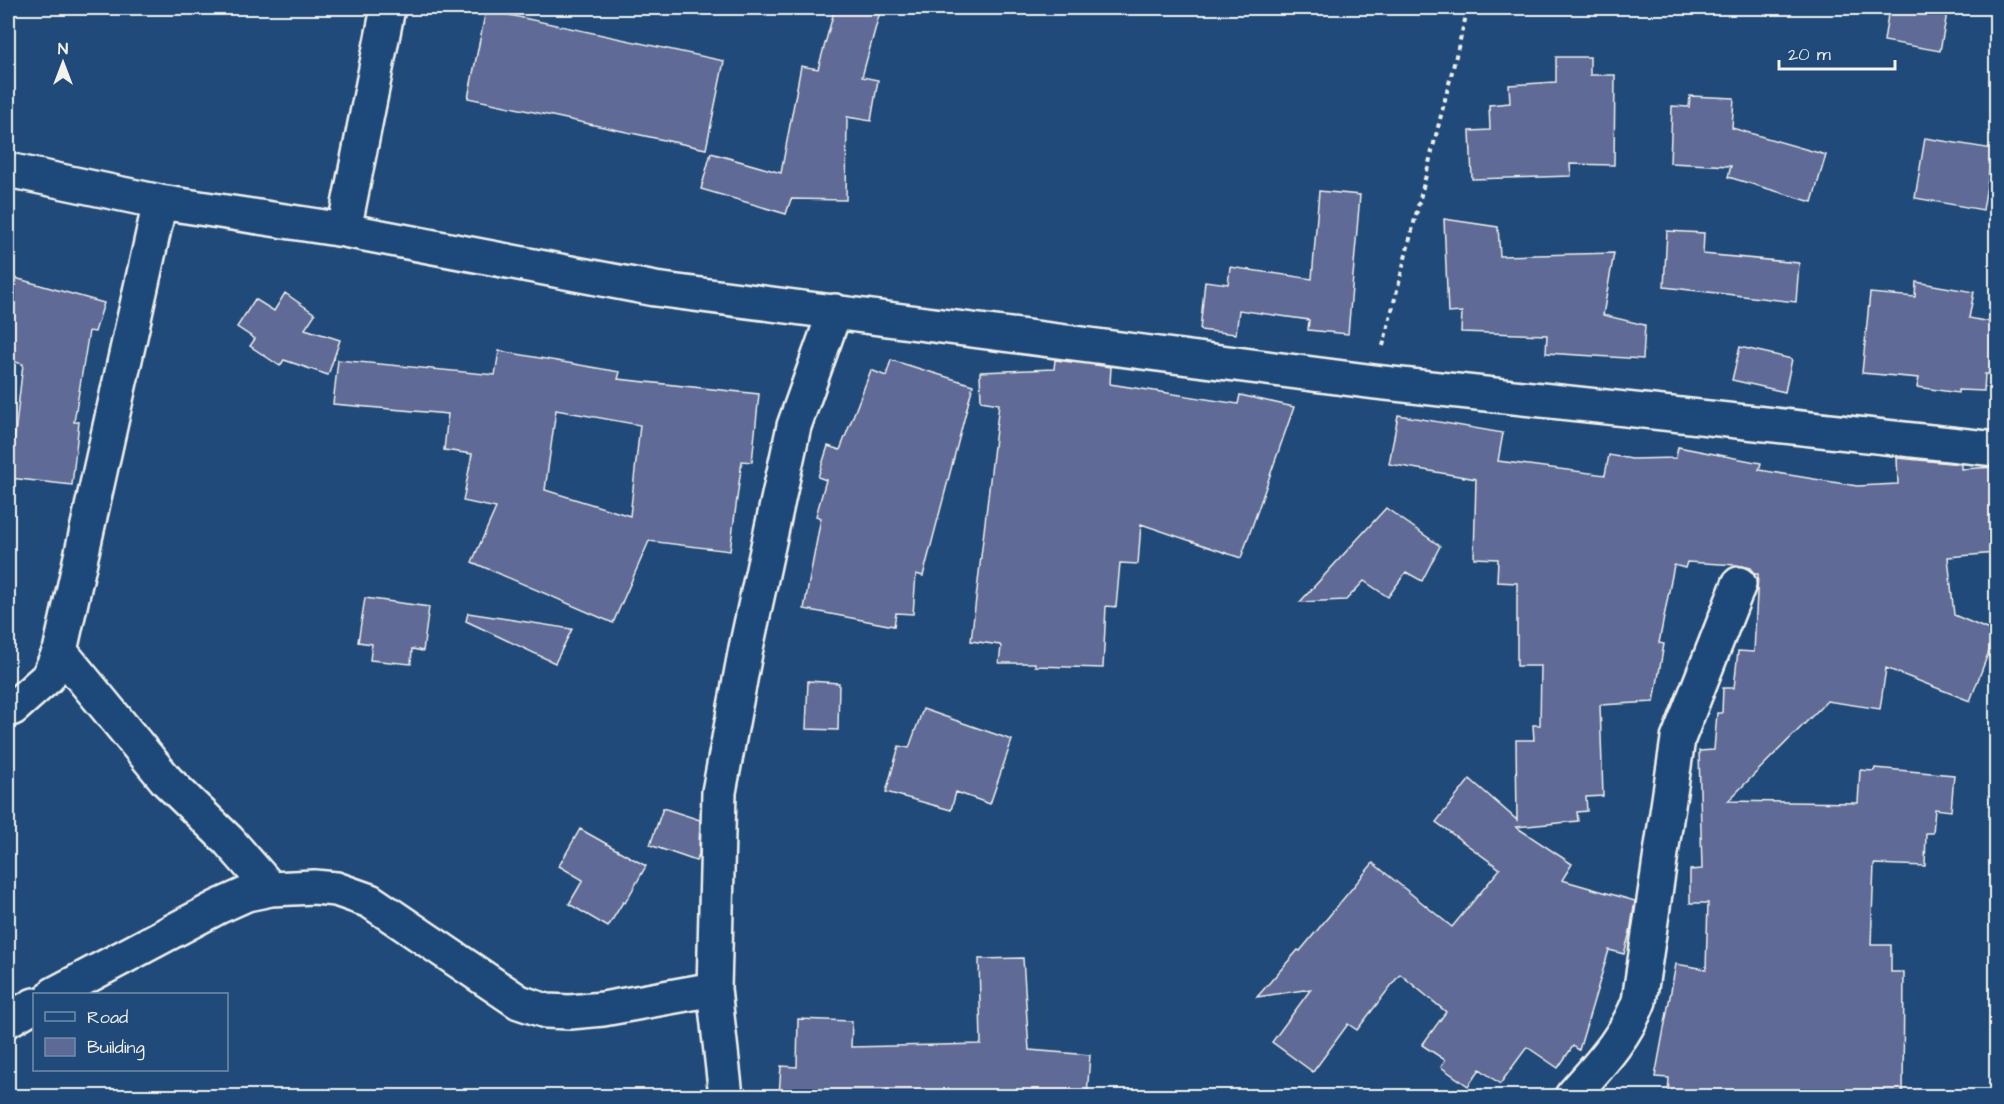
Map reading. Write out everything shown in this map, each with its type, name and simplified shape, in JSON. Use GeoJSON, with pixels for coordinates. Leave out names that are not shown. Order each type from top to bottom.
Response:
{"type":"FeatureCollection","features":[{"type":"Feature","properties":{"kind":"street"},"geometry":{"type":"LineString","coordinates":[[344,230],[388,8]]}},
{"type":"Feature","properties":{"kind":"street"},"geometry":{"type":"LineString","coordinates":[[8,170],[160,202],[344,230],[656,289],[1375,382],[1996,449]]}},
{"type":"Feature","properties":{"kind":"street"},"geometry":{"type":"LineString","coordinates":[[8,710],[48,677],[60,651],[160,202]]}},
{"type":"Feature","properties":{"kind":"street"},"geometry":{"type":"LineString","coordinates":[[726,1096],[714,989],[719,792],[746,648],[794,426],[835,311]]}},
{"type":"Feature","properties":{"kind":"street"},"geometry":{"type":"LineString","coordinates":[[1572,1096],[1622,1037],[1632,1021],[1639,1001],[1678,739],[1739,584]]}},
{"type":"Feature","properties":{"kind":"street"},"geometry":{"type":"LineString","coordinates":[[60,651],[167,781],[228,840],[271,889]]}},
{"type":"Feature","properties":{"kind":"street"},"geometry":{"type":"LineString","coordinates":[[56,993],[247,894],[271,889],[314,887],[336,889],[370,901],[519,1002],[546,1011],[570,1012],[603,1009],[714,989]]}},
{"type":"Feature","properties":{"kind":"street"},"geometry":{"type":"LineString","coordinates":[[8,1020],[33,1006]]}},
{"type":"Feature","properties":{"kind":"path"},"geometry":{"type":"LineString","coordinates":[[1375,382],[1468,8]]}},
{"type":"Feature","properties":{"kind":"building"},"geometry":{"type":"Polygon","coordinates":[[[835,8],[881,8],[862,77],[878,80],[871,121],[847,117],[846,200],[791,199],[786,214],[701,189],[711,153],[781,173],[801,66],[818,69],[835,8]]]}},
{"type":"Feature","properties":{"kind":"building"},"geometry":{"type":"Polygon","coordinates":[[[1889,8],[1948,8],[1940,51],[1884,41],[1889,8]]]}},
{"type":"Feature","properties":{"kind":"building"},"geometry":{"type":"Polygon","coordinates":[[[486,10],[724,61],[706,149],[468,98],[486,10]]]}},
{"type":"Feature","properties":{"kind":"building"},"geometry":{"type":"Polygon","coordinates":[[[1556,57],[1590,57],[1590,75],[1615,75],[1614,165],[1570,164],[1571,176],[1472,179],[1470,131],[1490,130],[1489,105],[1510,103],[1509,85],[1556,82],[1556,57]]]}},
{"type":"Feature","properties":{"kind":"building"},"geometry":{"type":"Polygon","coordinates":[[[1690,96],[1734,98],[1732,128],[1826,155],[1812,202],[1728,177],[1731,166],[1670,163],[1672,106],[1689,107],[1690,96]]]}},
{"type":"Feature","properties":{"kind":"building"},"geometry":{"type":"Polygon","coordinates":[[[1925,138],[1993,149],[1983,210],[1915,198],[1925,138]]]}},
{"type":"Feature","properties":{"kind":"building"},"geometry":{"type":"Polygon","coordinates":[[[1319,191],[1360,195],[1348,334],[1308,330],[1309,320],[1239,310],[1236,334],[1200,330],[1205,281],[1228,284],[1230,267],[1312,279],[1319,191]]]}},
{"type":"Feature","properties":{"kind":"building"},"geometry":{"type":"Polygon","coordinates":[[[1444,219],[1498,227],[1500,256],[1614,253],[1603,315],[1645,325],[1643,359],[1546,353],[1547,335],[1461,332],[1462,312],[1448,313],[1444,219]]]}},
{"type":"Feature","properties":{"kind":"building"},"geometry":{"type":"Polygon","coordinates":[[[1667,231],[1704,233],[1703,254],[1799,263],[1796,302],[1664,287],[1667,231]]]}},
{"type":"Feature","properties":{"kind":"building"},"geometry":{"type":"Polygon","coordinates":[[[8,276],[104,303],[95,332],[89,331],[74,422],[79,422],[72,485],[10,478],[23,364],[8,360],[8,276]]]}},
{"type":"Feature","properties":{"kind":"building"},"geometry":{"type":"Polygon","coordinates":[[[1916,282],[1974,292],[1969,318],[1996,323],[1989,374],[1985,374],[1984,391],[1958,390],[1958,393],[1917,387],[1919,378],[1862,373],[1870,293],[1915,297],[1916,282]]]}},
{"type":"Feature","properties":{"kind":"building"},"geometry":{"type":"Polygon","coordinates":[[[285,293],[315,314],[305,329],[340,340],[328,375],[284,360],[280,366],[250,346],[255,339],[237,327],[255,299],[274,311],[285,293]]]}},
{"type":"Feature","properties":{"kind":"building"},"geometry":{"type":"Polygon","coordinates":[[[1740,347],[1792,359],[1785,392],[1732,380],[1740,347]]]}},
{"type":"Feature","properties":{"kind":"building"},"geometry":{"type":"Polygon","coordinates":[[[499,351],[620,372],[618,379],[759,394],[752,462],[742,461],[730,551],[649,541],[613,623],[472,562],[496,508],[463,501],[472,454],[444,450],[448,414],[333,404],[338,360],[495,375],[499,351]],[[556,410],[545,490],[630,516],[640,425],[556,410]]]}},
{"type":"Feature","properties":{"kind":"building"},"geometry":{"type":"Polygon","coordinates":[[[891,360],[973,385],[923,576],[916,574],[913,614],[896,613],[894,626],[804,609],[821,518],[816,516],[826,480],[818,477],[828,446],[840,450],[871,370],[886,376],[891,360]]]}},
{"type":"Feature","properties":{"kind":"building"},"geometry":{"type":"Polygon","coordinates":[[[1055,360],[1111,367],[1110,384],[1238,404],[1240,395],[1294,407],[1241,558],[1141,524],[1138,564],[1120,563],[1116,607],[1106,606],[1103,668],[999,663],[1000,645],[971,641],[999,404],[981,401],[980,372],[1054,369],[1055,360]]]}},
{"type":"Feature","properties":{"kind":"building"},"geometry":{"type":"Polygon","coordinates":[[[1398,415],[1503,433],[1498,461],[1605,475],[1609,455],[1632,459],[1676,458],[1678,447],[1761,463],[1759,470],[1857,486],[1898,484],[1897,458],[1961,464],[1961,469],[1996,467],[1996,553],[1948,557],[1954,615],[1996,633],[1970,701],[1886,668],[1880,709],[1827,701],[1728,801],[1858,803],[1860,770],[1874,771],[1875,768],[1954,775],[1951,811],[1935,809],[1933,833],[1926,833],[1925,866],[1874,864],[1871,945],[1891,945],[1891,972],[1904,972],[1903,1096],[1668,1096],[1669,1078],[1655,1077],[1676,964],[1706,969],[1708,903],[1690,903],[1690,870],[1702,869],[1699,751],[1714,750],[1717,713],[1722,713],[1723,688],[1734,688],[1738,651],[1754,652],[1758,574],[1754,574],[1751,568],[1737,565],[1687,562],[1685,568],[1674,565],[1659,643],[1664,644],[1654,702],[1600,705],[1603,796],[1586,797],[1587,811],[1577,812],[1578,821],[1516,827],[1572,864],[1562,880],[1635,901],[1624,954],[1609,950],[1579,1050],[1573,1046],[1558,1068],[1527,1047],[1500,1084],[1480,1069],[1468,1086],[1441,1067],[1445,1060],[1422,1045],[1446,1012],[1400,974],[1357,1030],[1348,1024],[1313,1072],[1272,1042],[1311,989],[1257,997],[1298,950],[1300,951],[1373,863],[1452,927],[1500,869],[1436,822],[1470,779],[1517,820],[1516,740],[1534,740],[1533,725],[1540,725],[1541,666],[1517,666],[1517,583],[1497,582],[1498,559],[1474,558],[1476,479],[1389,464],[1398,415]]]}},
{"type":"Feature","properties":{"kind":"building"},"geometry":{"type":"Polygon","coordinates":[[[1386,508],[1440,546],[1422,581],[1406,572],[1388,597],[1364,581],[1346,600],[1300,602],[1386,508]]]}},
{"type":"Feature","properties":{"kind":"building"},"geometry":{"type":"Polygon","coordinates":[[[365,598],[429,607],[423,651],[412,649],[411,664],[370,660],[372,644],[358,642],[365,598]]]}},
{"type":"Feature","properties":{"kind":"building"},"geometry":{"type":"Polygon","coordinates":[[[468,613],[572,629],[555,663],[466,621],[468,613]]]}},
{"type":"Feature","properties":{"kind":"building"},"geometry":{"type":"Polygon","coordinates":[[[808,681],[839,683],[838,730],[806,729],[808,681]]]}},
{"type":"Feature","properties":{"kind":"building"},"geometry":{"type":"Polygon","coordinates":[[[923,709],[1012,740],[990,804],[956,792],[951,810],[886,792],[899,746],[909,748],[923,709]]]}},
{"type":"Feature","properties":{"kind":"building"},"geometry":{"type":"Polygon","coordinates":[[[663,808],[700,820],[699,854],[696,861],[650,845],[663,808]]]}},
{"type":"Feature","properties":{"kind":"building"},"geometry":{"type":"Polygon","coordinates":[[[580,829],[646,866],[608,927],[569,904],[583,880],[559,866],[580,829]]]}},
{"type":"Feature","properties":{"kind":"building"},"geometry":{"type":"Polygon","coordinates":[[[1023,958],[1029,1050],[1090,1055],[1087,1096],[779,1096],[781,1066],[797,1067],[798,1019],[852,1021],[851,1047],[981,1044],[979,959],[1023,958]]]}}]}
